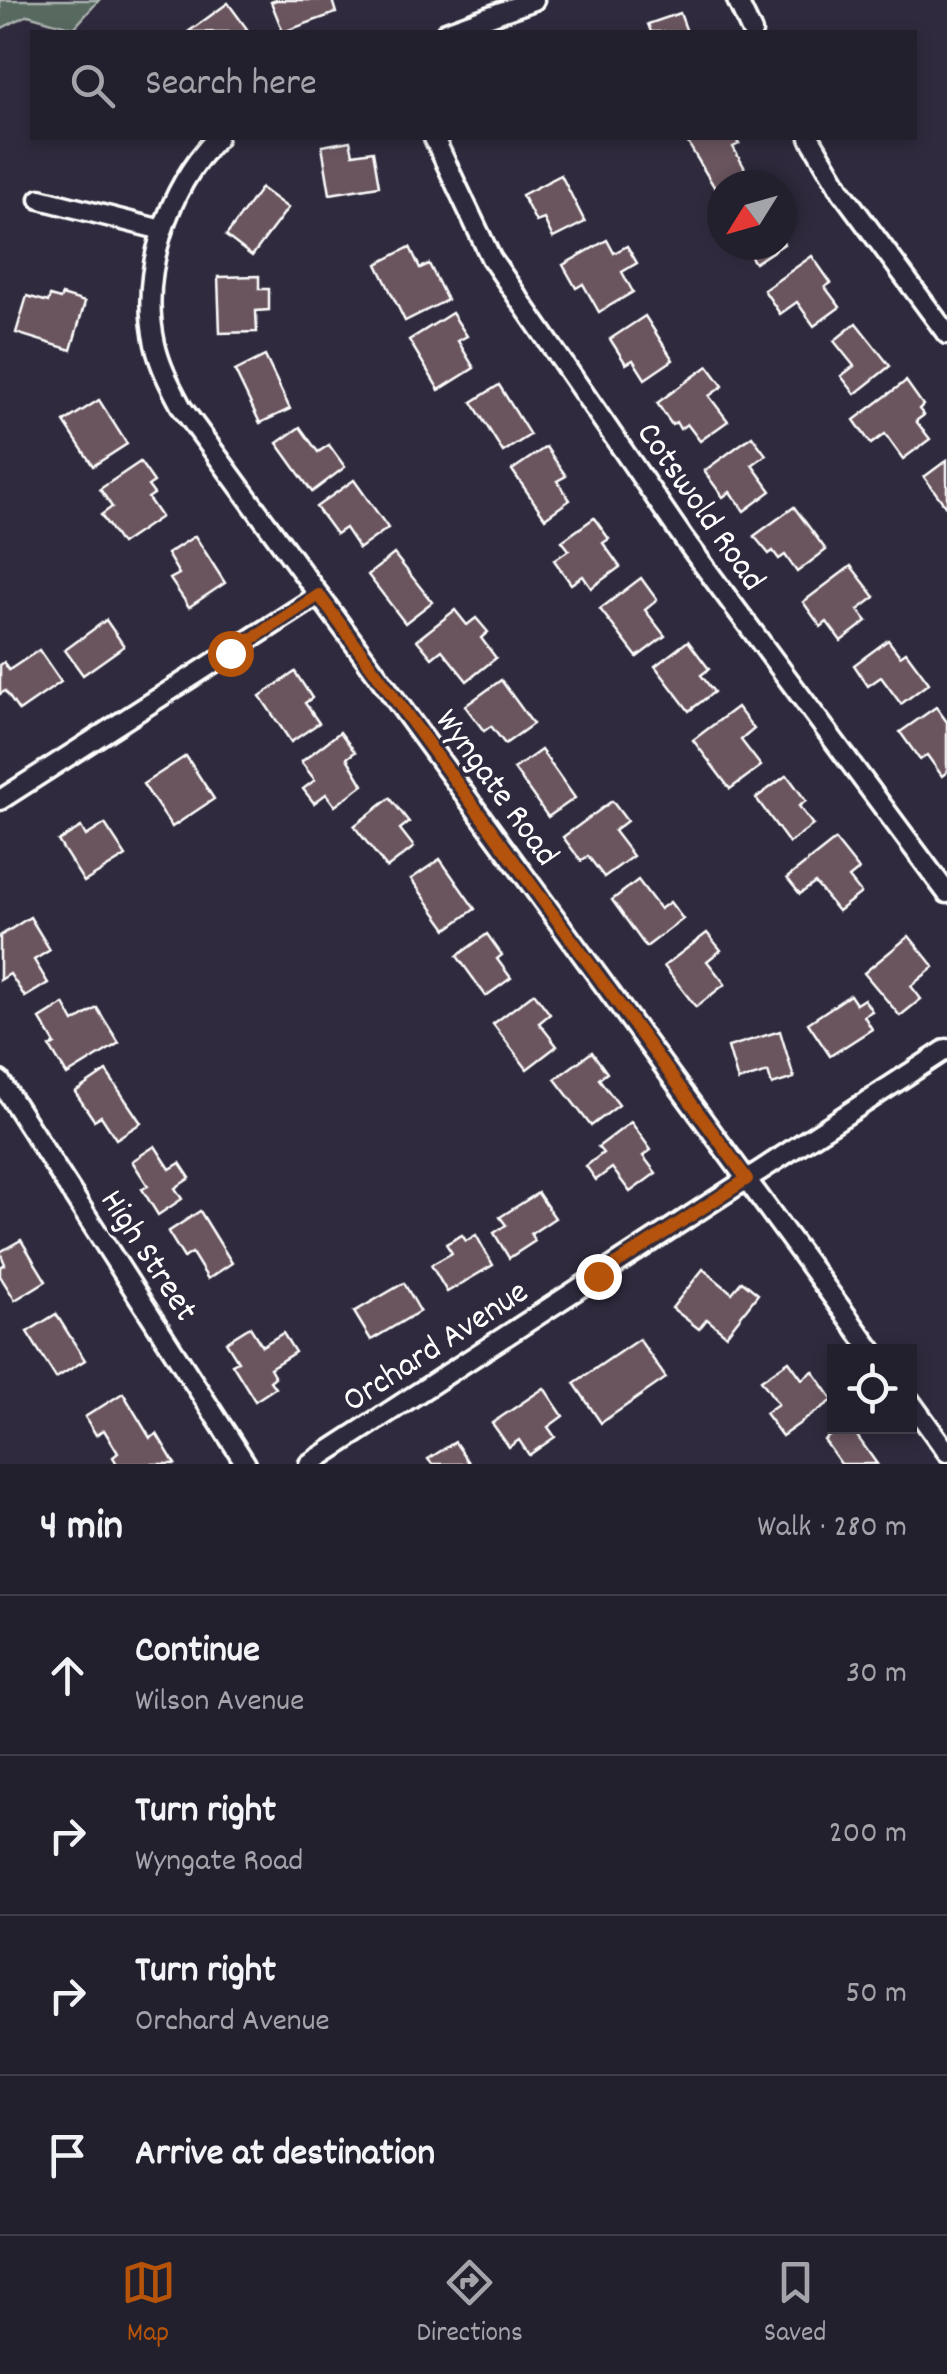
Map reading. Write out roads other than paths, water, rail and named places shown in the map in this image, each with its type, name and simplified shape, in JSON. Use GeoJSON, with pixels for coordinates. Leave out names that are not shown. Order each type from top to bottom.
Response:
{"type":"FeatureCollection","features":[{"type":"Feature","properties":{"kind":"street"},"geometry":{"type":"LineString","coordinates":[[452,30],[534,0]]}},
{"type":"Feature","properties":{"kind":"street"},"geometry":{"type":"LineString","coordinates":[[737,0],[751,30]]}},
{"type":"Feature","properties":{"kind":"street","name":"Wyngate Road"},"geometry":{"type":"LineString","coordinates":[[215,140],[196,160],[177,190],[162,230],[152,315],[154,342],[164,374],[182,408],[867,1344]]}},
{"type":"Feature","properties":{"kind":"street","name":"Cotswold Road"},"geometry":{"type":"LineString","coordinates":[[435,140],[490,258],[684,538],[947,893]]}},
{"type":"Feature","properties":{"kind":"street"},"geometry":{"type":"LineString","coordinates":[[811,140],[842,192],[947,334]]}},
{"type":"Feature","properties":{"kind":"street"},"geometry":{"type":"LineString","coordinates":[[40,199],[162,230]]}},
{"type":"Feature","properties":{"kind":"street"},"geometry":{"type":"LineString","coordinates":[[0,800],[319,595]]}},
{"type":"Feature","properties":{"kind":"street","name":"Orchard Avenue"},"geometry":{"type":"LineString","coordinates":[[309,1464],[947,1049]]}},
{"type":"Feature","properties":{"kind":"street","name":"High Street"},"geometry":{"type":"LineString","coordinates":[[0,1080],[246,1464]]}},
{"type":"Feature","properties":{"kind":"street"},"geometry":{"type":"LineString","coordinates":[[917,1411],[947,1452]]}}]}
